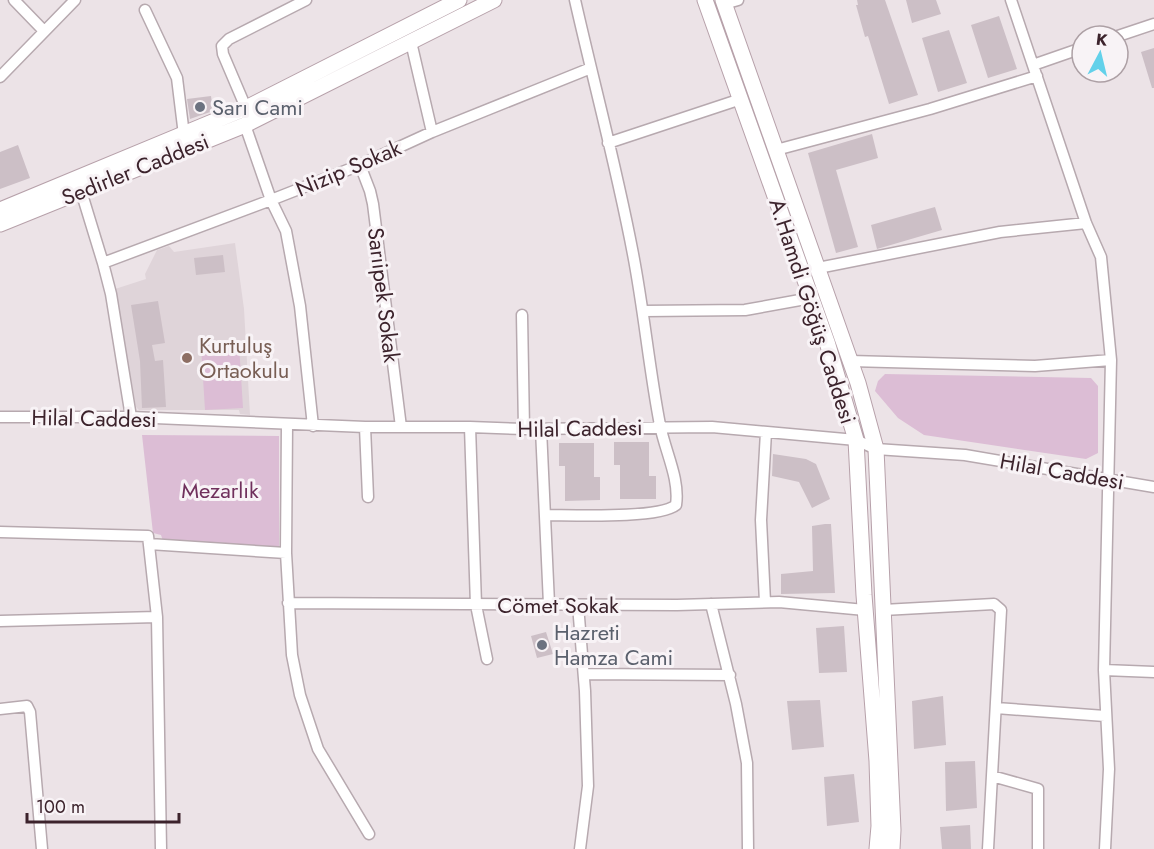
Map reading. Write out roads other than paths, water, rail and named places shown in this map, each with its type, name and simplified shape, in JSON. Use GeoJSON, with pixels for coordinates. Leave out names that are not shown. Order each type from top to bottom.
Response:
{"type":"FeatureCollection","features":[{"type":"Feature","properties":{"kind":"street"},"geometry":{"type":"LineString","coordinates":[[14,0],[44,31]]}},
{"type":"Feature","properties":{"kind":"street"},"geometry":{"type":"LineString","coordinates":[[0,76],[75,0]]}},
{"type":"Feature","properties":{"kind":"street"},"geometry":{"type":"LineString","coordinates":[[246,108],[223,54],[222,46],[229,39],[306,0]]}},
{"type":"Feature","properties":{"kind":"street","name":"Sedirler Caddesi"},"geometry":{"type":"LineString","coordinates":[[0,210],[246,108],[459,0]]}},
{"type":"Feature","properties":{"kind":"street","name":"Sedirler Caddesi"},"geometry":{"type":"LineString","coordinates":[[0,224],[245,125],[494,0]]}},
{"type":"Feature","properties":{"kind":"street"},"geometry":{"type":"LineString","coordinates":[[545,515],[655,513],[674,508],[676,505],[676,487],[660,427],[633,251],[575,0]]}},
{"type":"Feature","properties":{"kind":"street","name":"A.Hamdi Göğüş Caddesi"},"geometry":{"type":"LineString","coordinates":[[705,0],[827,342],[856,440],[865,610],[877,761],[879,826],[877,849]]}},
{"type":"Feature","properties":{"kind":"street"},"geometry":{"type":"LineString","coordinates":[[1011,0],[1086,223],[1101,257],[1111,360],[1104,670],[1109,769],[1104,849]]}},
{"type":"Feature","properties":{"kind":"street","name":"A.Hamdi Göğüş Caddesi"},"geometry":{"type":"LineString","coordinates":[[729,1],[776,150],[850,361],[876,449],[892,849]]}},
{"type":"Feature","properties":{"kind":"street"},"geometry":{"type":"LineString","coordinates":[[145,10],[177,78],[184,135]]}},
{"type":"Feature","properties":{"kind":"street"},"geometry":{"type":"LineString","coordinates":[[1130,32],[1154,24]]}},
{"type":"Feature","properties":{"kind":"street"},"geometry":{"type":"LineString","coordinates":[[411,42],[432,132]]}},
{"type":"Feature","properties":{"kind":"street"},"geometry":{"type":"LineString","coordinates":[[776,150],[930,109],[1035,71],[1070,54]]}},
{"type":"Feature","properties":{"kind":"street","name":"Nizip Sokak"},"geometry":{"type":"LineString","coordinates":[[103,263],[360,165],[432,132],[591,68]]}},
{"type":"Feature","properties":{"kind":"street"},"geometry":{"type":"LineString","coordinates":[[608,143],[741,99]]}},
{"type":"Feature","properties":{"kind":"street"},"geometry":{"type":"LineString","coordinates":[[245,125],[271,200],[286,231],[298,295],[313,426]]}},
{"type":"Feature","properties":{"kind":"street","name":"Sarıipek Sokak"},"geometry":{"type":"LineString","coordinates":[[360,165],[373,204],[401,427]]}},
{"type":"Feature","properties":{"kind":"street"},"geometry":{"type":"LineString","coordinates":[[81,191],[111,294],[131,417]]}},
{"type":"Feature","properties":{"kind":"street"},"geometry":{"type":"LineString","coordinates":[[818,268],[1000,232],[1086,223]]}},
{"type":"Feature","properties":{"kind":"street"},"geometry":{"type":"LineString","coordinates":[[644,311],[745,310],[811,298]]}},
{"type":"Feature","properties":{"kind":"street"},"geometry":{"type":"LineString","coordinates":[[522,315],[524,429]]}},
{"type":"Feature","properties":{"kind":"street"},"geometry":{"type":"LineString","coordinates":[[850,361],[1035,366],[1111,360]]}},
{"type":"Feature","properties":{"kind":"street","name":"Hilal Caddesi"},"geometry":{"type":"LineString","coordinates":[[0,417],[131,417],[364,427],[524,429],[712,427],[856,440],[876,449],[965,455],[1154,487]]}},
{"type":"Feature","properties":{"kind":"street"},"geometry":{"type":"LineString","coordinates":[[287,425],[288,603],[292,655],[300,695],[318,749],[369,834]]}},
{"type":"Feature","properties":{"kind":"street"},"geometry":{"type":"LineString","coordinates":[[364,427],[368,497]]}},
{"type":"Feature","properties":{"kind":"street"},"geometry":{"type":"LineString","coordinates":[[470,427],[476,605],[487,659]]}},
{"type":"Feature","properties":{"kind":"street"},"geometry":{"type":"LineString","coordinates":[[541,429],[549,604]]}},
{"type":"Feature","properties":{"kind":"street"},"geometry":{"type":"LineString","coordinates":[[765,602],[761,520],[766,432]]}},
{"type":"Feature","properties":{"kind":"street"},"geometry":{"type":"LineString","coordinates":[[0,532],[148,536],[157,617],[161,849]]}},
{"type":"Feature","properties":{"kind":"street"},"geometry":{"type":"LineString","coordinates":[[149,544],[286,553]]}},
{"type":"Feature","properties":{"kind":"street","name":"Cömet Sokak"},"geometry":{"type":"LineString","coordinates":[[288,603],[578,605],[765,602],[865,610]]}},
{"type":"Feature","properties":{"kind":"street"},"geometry":{"type":"LineString","coordinates":[[711,604],[729,675],[747,763],[748,849]]}},
{"type":"Feature","properties":{"kind":"street"},"geometry":{"type":"LineString","coordinates":[[883,610],[994,604],[1001,610],[988,849]]}},
{"type":"Feature","properties":{"kind":"street"},"geometry":{"type":"LineString","coordinates":[[578,605],[584,674],[588,786],[580,849]]}},
{"type":"Feature","properties":{"kind":"street"},"geometry":{"type":"LineString","coordinates":[[0,621],[157,617]]}},
{"type":"Feature","properties":{"kind":"street"},"geometry":{"type":"LineString","coordinates":[[1104,670],[1154,672]]}},
{"type":"Feature","properties":{"kind":"street"},"geometry":{"type":"LineString","coordinates":[[584,674],[729,675]]}},
{"type":"Feature","properties":{"kind":"street"},"geometry":{"type":"LineString","coordinates":[[0,709],[27,706],[30,712],[42,849]]}},
{"type":"Feature","properties":{"kind":"street"},"geometry":{"type":"LineString","coordinates":[[996,708],[1105,716]]}},
{"type":"Feature","properties":{"kind":"street"},"geometry":{"type":"LineString","coordinates":[[992,776],[1038,789],[1038,849]]}},
{"type":"Feature","properties":{"kind":"place","name":"Sarı Cami"},"geometry":{"type":"Point","coordinates":[200,107]}},
{"type":"Feature","properties":{"kind":"place","name":"Kurtuluş Ortaokulu"},"geometry":{"type":"Point","coordinates":[187,358]}},
{"type":"Feature","properties":{"kind":"place","name":"Hazreti Hamza Cami"},"geometry":{"type":"Point","coordinates":[542,645]}},
{"type":"Feature","properties":{"kind":"park label","name":"Mezarlık"},"geometry":{"type":"Point","coordinates":[220,490]}}]}
